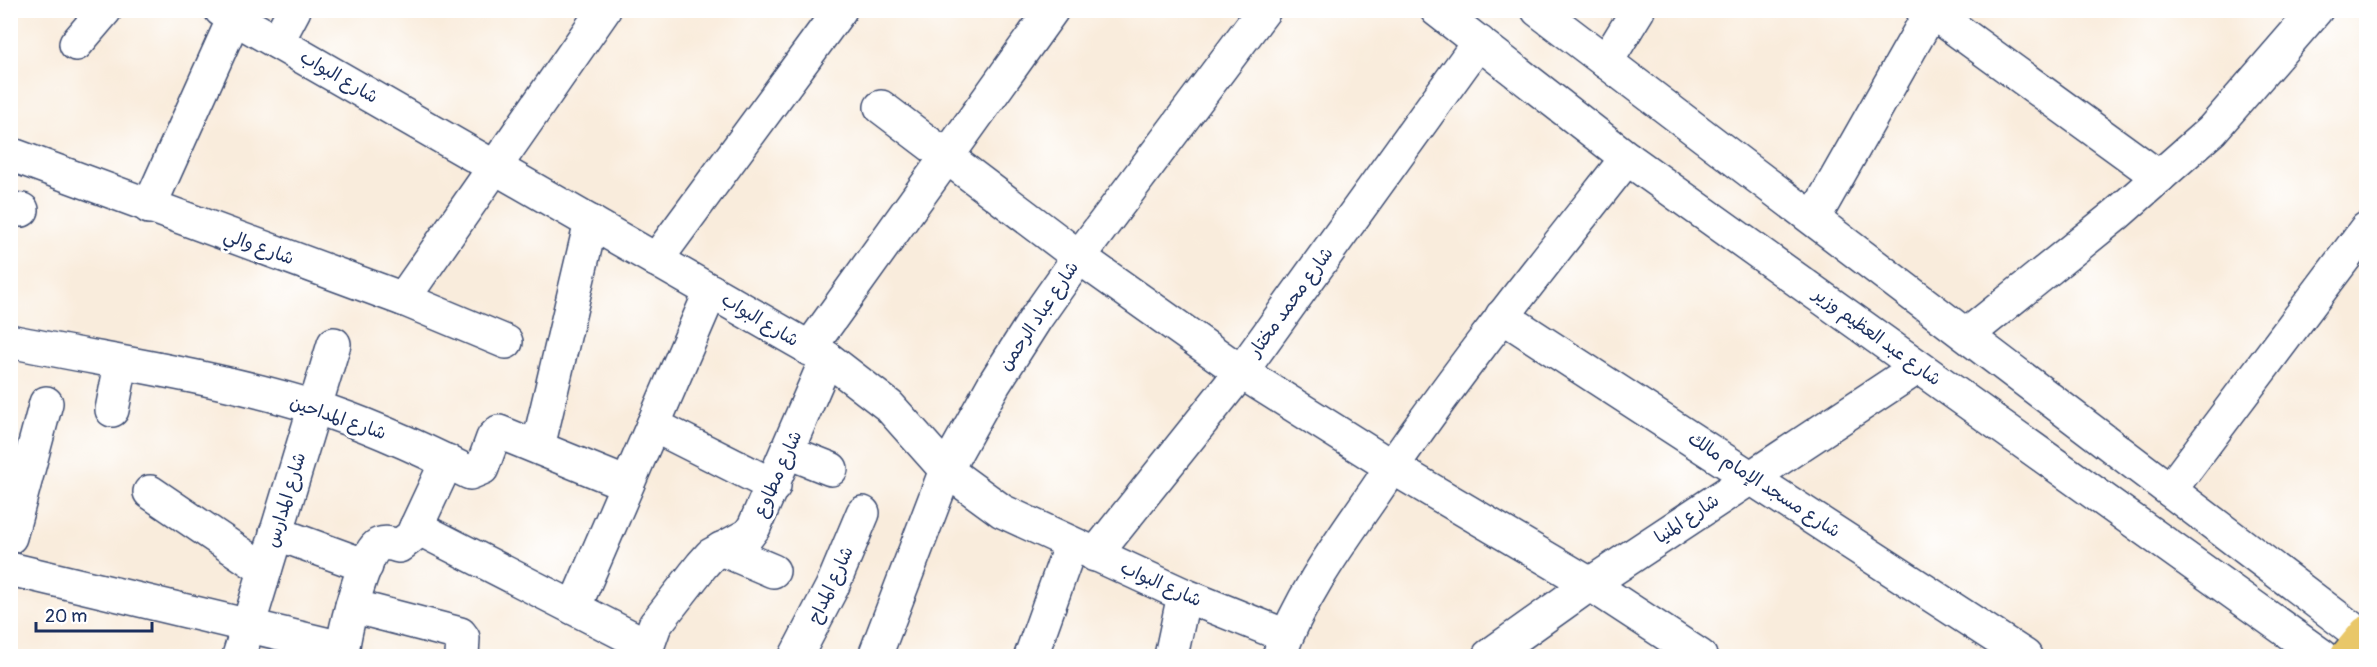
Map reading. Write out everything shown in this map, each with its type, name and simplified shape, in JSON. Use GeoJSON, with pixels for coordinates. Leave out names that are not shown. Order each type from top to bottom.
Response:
{"type":"FeatureCollection","features":[{"type":"Feature","properties":{"kind":"street"},"geometry":{"type":"LineString","coordinates":[[76,44],[105,10]]}},
{"type":"Feature","properties":{"kind":"street"},"geometry":{"type":"LineString","coordinates":[[277,42],[294,10]]}},
{"type":"Feature","properties":{"kind":"street"},"geometry":{"type":"LineString","coordinates":[[403,299],[604,10]]}},
{"type":"Feature","properties":{"kind":"street"},"geometry":{"type":"LineString","coordinates":[[656,260],[840,10]]}},
{"type":"Feature","properties":{"kind":"street","name":"شارع مطاوع"},"geometry":{"type":"LineString","coordinates":[[645,651],[655,625],[702,565],[721,549],[748,535],[774,486],[788,452],[818,354],[947,156],[1052,10]]}},
{"type":"Feature","properties":{"kind":"street","name":"شارع عباد الرحمن"},"geometry":{"type":"LineString","coordinates":[[875,657],[946,470],[994,384],[1079,256],[1264,10]]}},
{"type":"Feature","properties":{"kind":"street","name":"شارع عبد العظيم وزير"},"geometry":{"type":"LineString","coordinates":[[1437,10],[1627,158],[2322,657]]}},
{"type":"Feature","properties":{"kind":"street"},"geometry":{"type":"LineString","coordinates":[[1538,10],[2170,490],[2359,642]]}},
{"type":"Feature","properties":{"kind":"street"},"geometry":{"type":"LineString","coordinates":[[1606,62],[1638,10]]}},
{"type":"Feature","properties":{"kind":"street"},"geometry":{"type":"LineString","coordinates":[[1814,218],[1932,11],[2159,177]]}},
{"type":"Feature","properties":{"kind":"street"},"geometry":{"type":"LineString","coordinates":[[1967,335],[2117,214],[2212,130],[2316,11]]}},
{"type":"Feature","properties":{"kind":"street"},"geometry":{"type":"LineString","coordinates":[[149,207],[228,14]]}},
{"type":"Feature","properties":{"kind":"street","name":"شارع البواب"},"geometry":{"type":"LineString","coordinates":[[228,14],[495,165],[818,354],[889,406],[946,470],[1002,511],[1184,595],[1283,646]]}},
{"type":"Feature","properties":{"kind":"street","name":"شارع محمد مختار"},"geometry":{"type":"LineString","coordinates":[[1031,657],[1083,549],[1241,372],[1479,42]]}},
{"type":"Feature","properties":{"kind":"street"},"geometry":{"type":"LineString","coordinates":[[881,107],[1079,256],[1241,372],[1392,467],[1590,584],[1700,657]]}},
{"type":"Feature","properties":{"kind":"street","name":"شارع والي"},"geometry":{"type":"LineString","coordinates":[[10,154],[403,299],[506,342]]}},
{"type":"Feature","properties":{"kind":"street"},"geometry":{"type":"LineString","coordinates":[[1283,646],[1327,562],[1392,467],[1502,316],[1627,158]]}},
{"type":"Feature","properties":{"kind":"street"},"geometry":{"type":"LineString","coordinates":[[538,447],[576,298],[591,222]]}},
{"type":"Feature","properties":{"kind":"street"},"geometry":{"type":"LineString","coordinates":[[2170,490],[2367,230]]}},
{"type":"Feature","properties":{"kind":"street"},"geometry":{"type":"LineString","coordinates":[[574,608],[711,291]]}},
{"type":"Feature","properties":{"kind":"street","name":"شارع مسجد الإمام مالك"},"geometry":{"type":"LineString","coordinates":[[1502,316],[1751,476],[2025,657]]}},
{"type":"Feature","properties":{"kind":"street","name":"شارع المداحين"},"geometry":{"type":"LineString","coordinates":[[10,341],[254,391],[315,408],[384,433],[470,472],[479,471],[495,433],[499,432],[627,484]]}},
{"type":"Feature","properties":{"kind":"street","name":"شارع المدارس"},"geometry":{"type":"LineString","coordinates":[[239,657],[334,344]]}},
{"type":"Feature","properties":{"kind":"street"},"geometry":{"type":"LineString","coordinates":[[112,410],[121,364]]}},
{"type":"Feature","properties":{"kind":"street","name":"شارع المنيا"},"geometry":{"type":"LineString","coordinates":[[1489,657],[1590,584],[1918,367]]}},
{"type":"Feature","properties":{"kind":"street"},"geometry":{"type":"LineString","coordinates":[[10,537],[22,450],[46,403]]}},
{"type":"Feature","properties":{"kind":"street"},"geometry":{"type":"LineString","coordinates":[[653,425],[774,486]]}},
{"type":"Feature","properties":{"kind":"street"},"geometry":{"type":"LineString","coordinates":[[788,452],[831,469]]}},
{"type":"Feature","properties":{"kind":"street"},"geometry":{"type":"LineString","coordinates":[[10,568],[248,625],[342,652],[352,606],[366,566],[378,545],[405,543],[416,527],[447,461]]}},
{"type":"Feature","properties":{"kind":"street"},"geometry":{"type":"LineString","coordinates":[[150,492],[265,570]]}},
{"type":"Feature","properties":{"kind":"street","name":"شارع المداح"},"geometry":{"type":"LineString","coordinates":[[796,657],[832,587],[863,513]]}},
{"type":"Feature","properties":{"kind":"street"},"geometry":{"type":"LineString","coordinates":[[416,527],[574,608],[645,651]]}},
{"type":"Feature","properties":{"kind":"street"},"geometry":{"type":"LineString","coordinates":[[276,533],[366,566]]}},
{"type":"Feature","properties":{"kind":"street"},"geometry":{"type":"LineString","coordinates":[[721,549],[774,571]]}},
{"type":"Feature","properties":{"kind":"street"},"geometry":{"type":"LineString","coordinates":[[1171,657],[1184,595]]}},
{"type":"Feature","properties":{"kind":"street"},"geometry":{"type":"LineString","coordinates":[[352,606],[460,634],[463,638],[462,657]]}}]}
